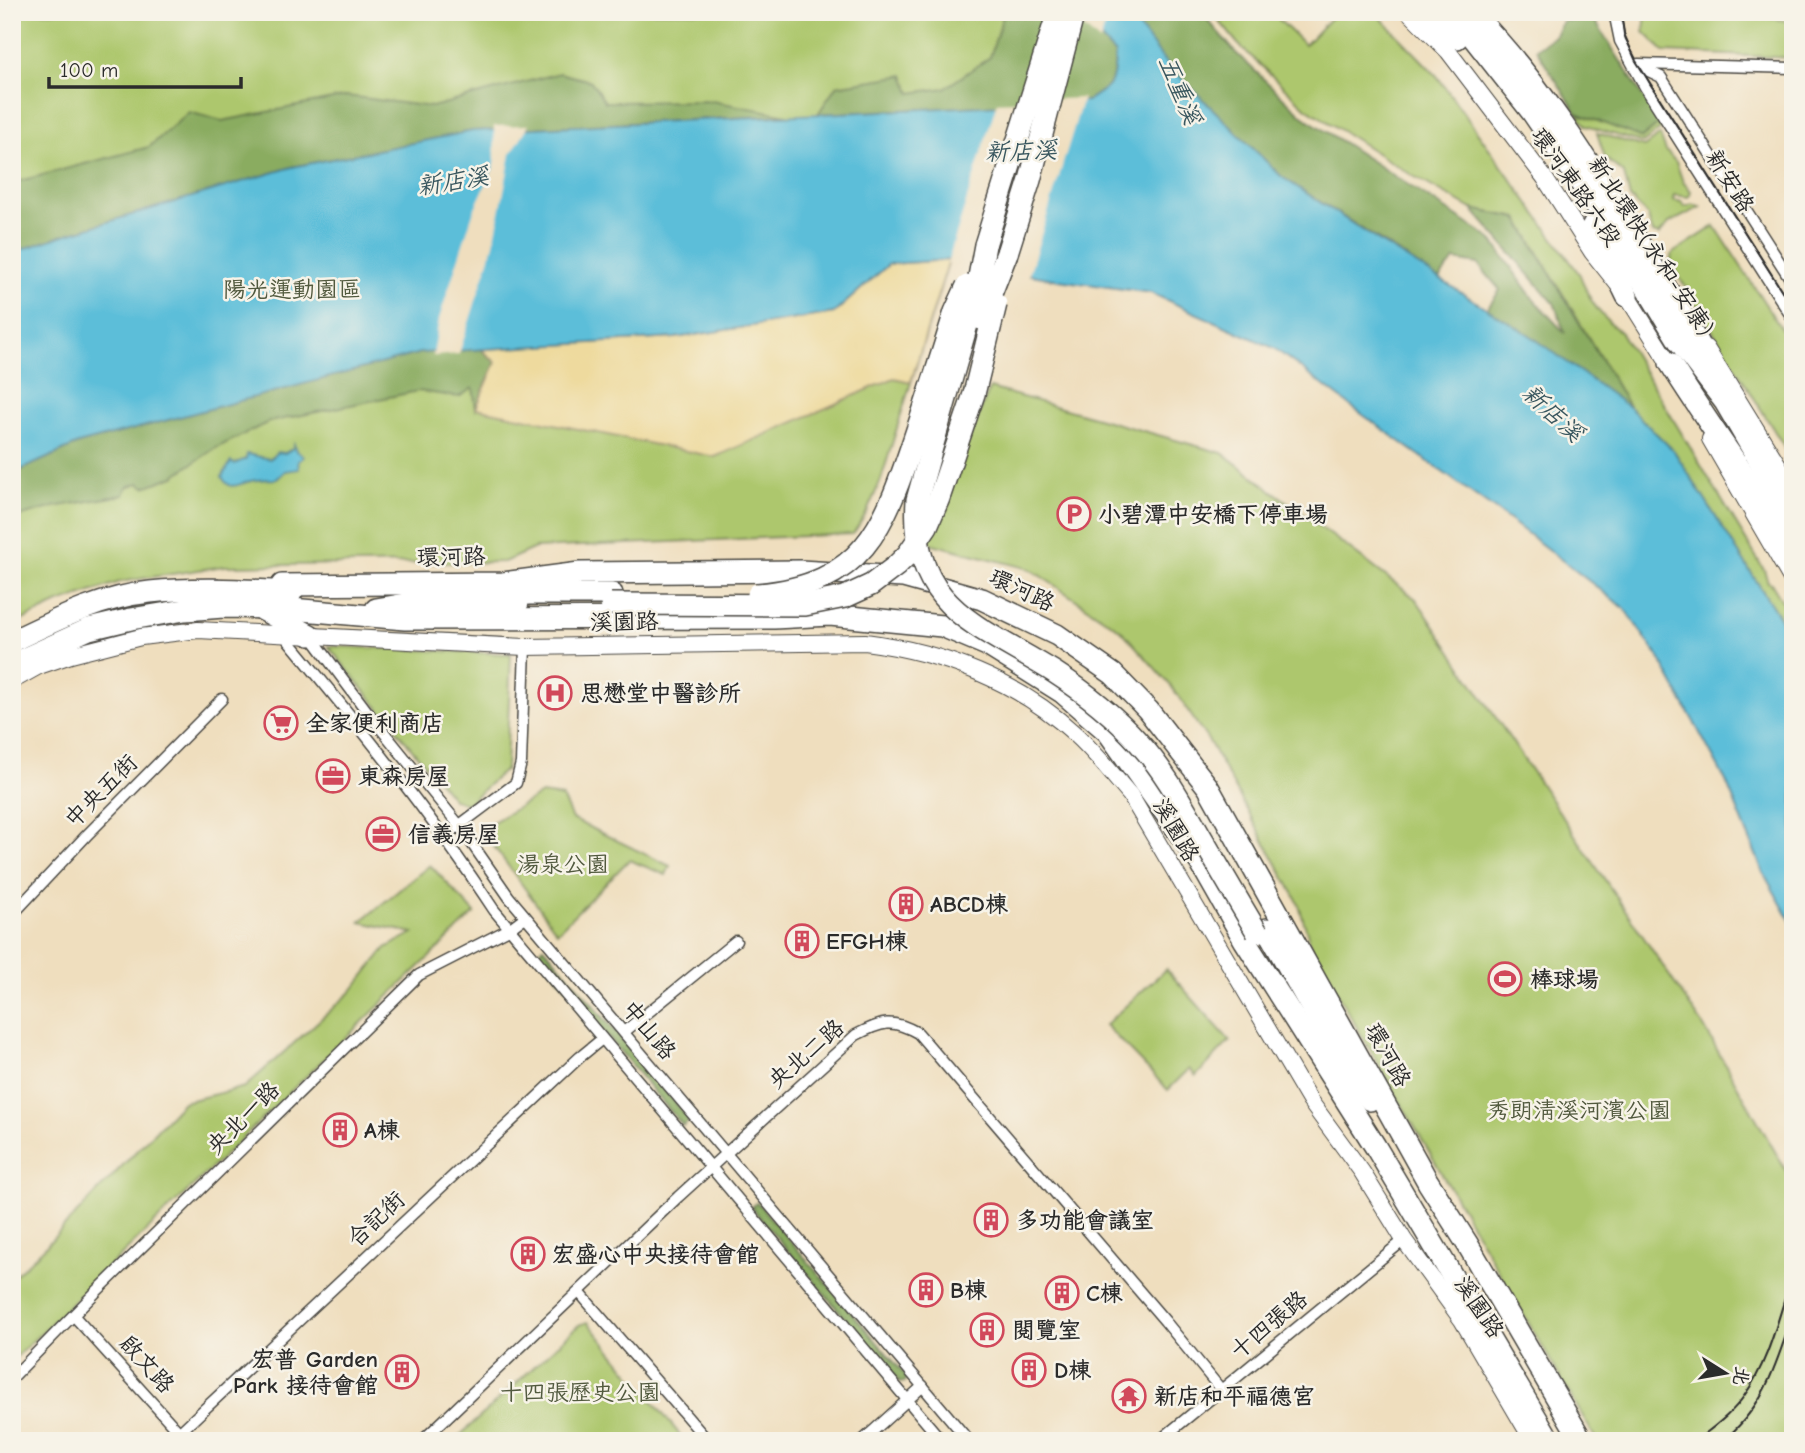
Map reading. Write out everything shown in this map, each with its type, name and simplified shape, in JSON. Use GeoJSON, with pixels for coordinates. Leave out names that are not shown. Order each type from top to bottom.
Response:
{"type":"FeatureCollection","features":[{"type":"Feature","properties":{"kind":"highway"},"geometry":{"type":"LineString","coordinates":[[1011,161],[1016,112],[1045,12]]}},
{"type":"Feature","properties":{"kind":"highway"},"geometry":{"type":"LineString","coordinates":[[1058,12],[985,245],[976,293],[917,500],[915,526],[919,552],[928,577],[959,615],[1076,687],[1100,705],[1141,745],[1179,799],[1339,1056],[1428,1182]]}},
{"type":"Feature","properties":{"kind":"highway"},"geometry":{"type":"LineString","coordinates":[[1074,12],[1030,180],[1007,253],[971,343],[928,495],[928,541],[935,566],[959,601],[1004,633],[1094,686],[1151,742],[1193,802],[1375,1146]]}},
{"type":"Feature","properties":{"kind":"highway"},"geometry":{"type":"LineString","coordinates":[[1030,180],[1054,125],[1088,12]]}},
{"type":"Feature","properties":{"kind":"highway"},"geometry":{"type":"LineString","coordinates":[[1431,12],[1466,48],[1531,130],[1584,207],[1627,296]]}},
{"type":"Feature","properties":{"kind":"highway","name":"新北環快(永和-安康)"},"geometry":{"type":"LineString","coordinates":[[1451,12],[1532,112],[1600,211],[1679,341],[1725,402],[1793,518]]}},
{"type":"Feature","properties":{"kind":"highway"},"geometry":{"type":"LineString","coordinates":[[1471,12],[1517,64],[1577,146],[1619,210],[1699,345],[1725,402]]}},
{"type":"Feature","properties":{"kind":"highway"},"geometry":{"type":"LineString","coordinates":[[346,614],[406,604],[778,592],[799,588],[827,576],[844,566],[860,551],[889,510],[955,312],[985,245]]}},
{"type":"Feature","properties":{"kind":"highway"},"geometry":{"type":"LineString","coordinates":[[281,614],[339,595],[805,605],[845,597],[872,585],[908,554],[927,526],[939,498],[974,394],[1007,253]]}},
{"type":"Feature","properties":{"kind":"highway"},"geometry":{"type":"LineString","coordinates":[[1670,363],[1704,418],[1762,499],[1793,550]]}},
{"type":"Feature","properties":{"kind":"highway"},"geometry":{"type":"LineString","coordinates":[[150,592],[190,583],[273,575],[508,571],[580,573]]}},
{"type":"Feature","properties":{"kind":"highway","name":"環河路"},"geometry":{"type":"LineString","coordinates":[[281,614],[282,585],[503,583],[580,573],[800,571],[903,577],[982,598],[1057,635],[1113,674],[1147,710],[1208,787],[1428,1182],[1468,1245],[1582,1441]]}},
{"type":"Feature","properties":{"kind":"highway"},"geometry":{"type":"LineString","coordinates":[[224,590],[258,607]]}},
{"type":"Feature","properties":{"kind":"highway","name":"環河路"},"geometry":{"type":"LineString","coordinates":[[12,641],[74,612],[116,598],[150,592],[224,590],[281,614]]}},
{"type":"Feature","properties":{"kind":"highway","name":"環河路"},"geometry":{"type":"LineString","coordinates":[[12,664],[89,629],[131,619],[184,610],[258,607],[281,614],[346,614],[405,619],[774,618],[830,615],[942,626],[978,640],[1062,692],[1108,732],[1200,862],[1245,941],[1375,1146],[1550,1441]]}},
{"type":"Feature","properties":{"kind":"highway"},"geometry":{"type":"LineString","coordinates":[[281,614],[310,635]]}},
{"type":"Feature","properties":{"kind":"street","name":"環河東路六段"},"geometry":{"type":"LineString","coordinates":[[1409,12],[1448,51],[1544,177],[1592,252],[1627,296],[1670,363],[1729,474],[1793,582]]}},
{"type":"Feature","properties":{"kind":"street","name":"環河東路六段"},"geometry":{"type":"LineString","coordinates":[[1480,12],[1520,58],[1578,134],[1793,489]]}},
{"type":"Feature","properties":{"kind":"street","name":"新安路"},"geometry":{"type":"LineString","coordinates":[[1614,12],[1620,41],[1645,87],[1793,319]]}},
{"type":"Feature","properties":{"kind":"street","name":"新安路"},"geometry":{"type":"LineString","coordinates":[[1634,64],[1661,77],[1793,283]]}},
{"type":"Feature","properties":{"kind":"street"},"geometry":{"type":"LineString","coordinates":[[1634,64],[1793,68]]}},
{"type":"Feature","properties":{"kind":"street"},"geometry":{"type":"LineString","coordinates":[[1670,363],[1700,417],[1749,490],[1793,563]]}},
{"type":"Feature","properties":{"kind":"street"},"geometry":{"type":"LineString","coordinates":[[12,681],[50,663],[141,637],[198,630],[281,614]]}},
{"type":"Feature","properties":{"kind":"street","name":"中山路"},"geometry":{"type":"LineString","coordinates":[[281,614],[358,724],[445,836],[509,929],[942,1441]]}},
{"type":"Feature","properties":{"kind":"street","name":"中山路"},"geometry":{"type":"LineString","coordinates":[[310,635],[369,714],[459,825],[509,897],[970,1441]]}},
{"type":"Feature","properties":{"kind":"street","name":"溪園路"},"geometry":{"type":"LineString","coordinates":[[310,635],[525,646],[865,642],[906,648],[963,666],[999,681],[1036,703],[1074,732],[1097,755],[1129,795],[1310,1101],[1362,1172],[1404,1240],[1462,1320],[1533,1441]]}},
{"type":"Feature","properties":{"kind":"street"},"geometry":{"type":"LineString","coordinates":[[445,836],[516,783],[521,763],[525,646]]}},
{"type":"Feature","properties":{"kind":"street","name":"中央五街"},"geometry":{"type":"LineString","coordinates":[[12,915],[222,699]]}},
{"type":"Feature","properties":{"kind":"street","name":"央北一路"},"geometry":{"type":"LineString","coordinates":[[12,1378],[277,1112],[419,975],[509,929],[526,917]]}},
{"type":"Feature","properties":{"kind":"street"},"geometry":{"type":"LineString","coordinates":[[624,1032],[736,941]]}},
{"type":"Feature","properties":{"kind":"street","name":"央北二路"},"geometry":{"type":"LineString","coordinates":[[422,1441],[856,1035],[887,1022],[904,1025],[918,1032],[1222,1391]]}},
{"type":"Feature","properties":{"kind":"street","name":"合記街"},"geometry":{"type":"LineString","coordinates":[[183,1437],[518,1115],[602,1039]]}},
{"type":"Feature","properties":{"kind":"street","name":"十四張路"},"geometry":{"type":"LineString","coordinates":[[1159,1441],[1404,1240]]}},
{"type":"Feature","properties":{"kind":"street"},"geometry":{"type":"LineString","coordinates":[[579,1292],[708,1441]]}},
{"type":"Feature","properties":{"kind":"street","name":"啟文路"},"geometry":{"type":"LineString","coordinates":[[74,1316],[183,1437]]}},
{"type":"Feature","properties":{"kind":"street"},"geometry":{"type":"LineString","coordinates":[[862,1441],[923,1386]]}},
{"type":"Feature","properties":{"kind":"green space","name":"陽光運動園區"},"geometry":{"type":"Polygon","coordinates":[[[12,12],[1072,12],[996,106],[881,480],[867,512],[853,534],[535,548],[504,562],[224,566],[120,582],[59,603],[12,625],[12,12]]]}},
{"type":"Feature","properties":{"kind":"green space"},"geometry":{"type":"Polygon","coordinates":[[[1004,12],[1072,12],[1115,54],[1110,83],[1087,101],[818,114],[836,86],[904,75],[911,93],[945,88],[990,57],[1004,12]]]}},
{"type":"Feature","properties":{"kind":"green space"},"geometry":{"type":"Polygon","coordinates":[[[1128,12],[1201,12],[1236,53],[1304,117],[1491,239],[1534,300],[1565,333],[1554,303],[1472,209],[1517,218],[1630,408],[1531,336],[1487,309],[1500,290],[1478,264],[1454,260],[1439,279],[1282,177],[1166,63],[1128,12]]]}},
{"type":"Feature","properties":{"kind":"green space"},"geometry":{"type":"Polygon","coordinates":[[[1212,12],[1271,12],[1305,45],[1336,12],[1375,12],[1437,76],[1580,275],[1596,307],[1621,333],[1764,570],[1768,582],[1793,619],[1793,639],[1674,451],[1630,408],[1518,218],[1472,209],[1413,176],[1306,108],[1238,44],[1212,12]]]}},
{"type":"Feature","properties":{"kind":"green space"},"geometry":{"type":"Polygon","coordinates":[[[1646,12],[1736,12],[1793,22],[1793,58],[1664,52],[1644,32],[1646,12]]]}},
{"type":"Feature","properties":{"kind":"green space"},"geometry":{"type":"Polygon","coordinates":[[[1593,18],[1660,123],[1642,138],[1577,113],[1536,49],[1554,36],[1563,21],[1593,18]]]}},
{"type":"Feature","properties":{"kind":"green space"},"geometry":{"type":"Polygon","coordinates":[[[559,73],[591,81],[605,102],[712,101],[787,115],[473,131],[292,167],[12,253],[12,183],[149,147],[189,112],[222,121],[347,96],[432,107],[559,73]]]}},
{"type":"Feature","properties":{"kind":"green space"},"geometry":{"type":"Polygon","coordinates":[[[1577,113],[1642,137],[1660,123],[1663,127],[1643,143],[1586,126],[1577,113]]]}},
{"type":"Feature","properties":{"kind":"green space"},"geometry":{"type":"Polygon","coordinates":[[[1597,133],[1644,147],[1660,135],[1666,151],[1676,162],[1683,182],[1691,191],[1689,197],[1674,195],[1673,200],[1682,202],[1685,207],[1692,204],[1701,207],[1669,223],[1659,235],[1653,233],[1647,215],[1630,198],[1624,174],[1605,158],[1597,133]]]}},
{"type":"Feature","properties":{"kind":"green space"},"geometry":{"type":"Polygon","coordinates":[[[1715,226],[1793,347],[1793,461],[1670,262],[1673,253],[1715,226]]]}},
{"type":"Feature","properties":{"kind":"green space"},"geometry":{"type":"Polygon","coordinates":[[[481,349],[496,362],[476,408],[473,388],[459,397],[418,391],[269,422],[214,449],[174,476],[145,487],[139,483],[127,487],[124,495],[54,507],[12,519],[12,474],[78,444],[420,353],[481,349]]]}},
{"type":"Feature","properties":{"kind":"green space","name":"秀朗清溪河濱公園"},"geometry":{"type":"Polygon","coordinates":[[[990,388],[1222,453],[1416,599],[1704,1027],[1793,1183],[1793,1441],[1597,1441],[1312,950],[1298,902],[1210,743],[1171,686],[1121,630],[1030,569],[925,542],[990,388]]]}},
{"type":"Feature","properties":{"kind":"green space"},"geometry":{"type":"Polygon","coordinates":[[[328,646],[511,654],[506,769],[467,804],[453,799],[328,646]]]}},
{"type":"Feature","properties":{"kind":"green space","name":"湯泉公園"},"geometry":{"type":"Polygon","coordinates":[[[541,794],[562,797],[572,819],[670,866],[666,875],[629,860],[557,932],[481,829],[541,794]]]}},
{"type":"Feature","properties":{"kind":"green space"},"geometry":{"type":"Polygon","coordinates":[[[430,865],[475,913],[12,1361],[12,1278],[183,1102],[245,1087],[351,992],[386,948],[413,933],[360,922],[430,865]]]}},
{"type":"Feature","properties":{"kind":"green space"},"geometry":{"type":"Polygon","coordinates":[[[544,947],[690,1120],[683,1126],[537,953],[544,947]]]}},
{"type":"Feature","properties":{"kind":"green space"},"geometry":{"type":"Polygon","coordinates":[[[1166,969],[1230,1041],[1196,1076],[1189,1069],[1168,1090],[1105,1025],[1166,969]]]}},
{"type":"Feature","properties":{"kind":"green space"},"geometry":{"type":"Polygon","coordinates":[[[757,1202],[907,1377],[905,1382],[900,1383],[751,1207],[757,1202]]]}},
{"type":"Feature","properties":{"kind":"green space","name":"十四張歷史公園"},"geometry":{"type":"Polygon","coordinates":[[[588,1322],[685,1441],[454,1441],[579,1325],[588,1322]]]}},
{"type":"Feature","properties":{"kind":"sand"},"geometry":{"type":"Polygon","coordinates":[[[949,260],[911,382],[894,378],[715,457],[476,408],[496,362],[481,349],[675,338],[834,313],[889,264],[949,260]]]}},
{"type":"Feature","properties":{"kind":"water"},"geometry":{"type":"Polygon","coordinates":[[[1072,12],[1128,12],[1166,63],[1282,177],[1383,244],[1531,336],[1630,408],[1674,451],[1793,639],[1793,925],[1763,872],[1726,781],[1658,656],[1624,608],[1515,524],[1274,348],[1151,293],[949,260],[889,264],[834,313],[675,338],[420,353],[78,444],[12,474],[12,253],[292,167],[473,131],[1087,101],[1110,83],[1115,54],[1072,12]]]}},
{"type":"Feature","properties":{"kind":"water"},"geometry":{"type":"Polygon","coordinates":[[[294,444],[296,451],[304,456],[298,461],[299,469],[285,471],[277,479],[254,480],[233,486],[222,477],[231,462],[234,464],[246,459],[247,454],[270,459],[277,452],[285,453],[293,448],[294,444]]]}},
{"type":"Feature","properties":{"kind":"pier"},"geometry":{"type":"Polygon","coordinates":[[[1069,12],[1109,12],[1100,42],[1070,15],[1069,12]]]}},
{"type":"Feature","properties":{"kind":"pier"},"geometry":{"type":"Polygon","coordinates":[[[1083,98],[1028,278],[947,264],[997,102],[1083,98]]]}},
{"type":"Feature","properties":{"kind":"pier"},"geometry":{"type":"Polygon","coordinates":[[[529,125],[511,154],[494,244],[459,354],[433,356],[439,319],[474,210],[495,165],[494,126],[529,125]]]}},
{"type":"Feature","properties":{"kind":"tram line"},"geometry":{"type":"LineString","coordinates":[[1621,12],[1624,34],[1636,61],[1793,308]]}},
{"type":"Feature","properties":{"kind":"tram line"},"geometry":{"type":"LineString","coordinates":[[1696,1441],[1734,1409],[1753,1382],[1773,1336],[1793,1273]]}},
{"type":"Feature","properties":{"kind":"tram line"},"geometry":{"type":"LineString","coordinates":[[1722,1441],[1749,1414],[1759,1399],[1775,1367],[1793,1314]]}},
{"type":"Feature","properties":{"kind":"place","name":"小碧潭中安橋下停車場"},"geometry":{"type":"Point","coordinates":[1074,514]}},
{"type":"Feature","properties":{"kind":"place","name":"思懋堂中醫診所"},"geometry":{"type":"Point","coordinates":[555,693]}},
{"type":"Feature","properties":{"kind":"place","name":"全家便利商店"},"geometry":{"type":"Point","coordinates":[281,723]}},
{"type":"Feature","properties":{"kind":"place","name":"東森房屋"},"geometry":{"type":"Point","coordinates":[333,776]}},
{"type":"Feature","properties":{"kind":"place","name":"信義房屋"},"geometry":{"type":"Point","coordinates":[383,834]}},
{"type":"Feature","properties":{"kind":"place","name":"ABCD棟"},"geometry":{"type":"Point","coordinates":[906,904]}},
{"type":"Feature","properties":{"kind":"place","name":"EFGH棟"},"geometry":{"type":"Point","coordinates":[802,941]}},
{"type":"Feature","properties":{"kind":"place","name":"棒球場"},"geometry":{"type":"Point","coordinates":[1505,979]}},
{"type":"Feature","properties":{"kind":"place","name":"A棟"},"geometry":{"type":"Point","coordinates":[340,1130]}},
{"type":"Feature","properties":{"kind":"place","name":"多功能會議室"},"geometry":{"type":"Point","coordinates":[991,1220]}},
{"type":"Feature","properties":{"kind":"place","name":"宏盛心中央接待會館"},"geometry":{"type":"Point","coordinates":[528,1254]}},
{"type":"Feature","properties":{"kind":"place","name":"B棟"},"geometry":{"type":"Point","coordinates":[926,1290]}},
{"type":"Feature","properties":{"kind":"place","name":"C棟"},"geometry":{"type":"Point","coordinates":[1062,1293]}},
{"type":"Feature","properties":{"kind":"place","name":"閱覽室"},"geometry":{"type":"Point","coordinates":[987,1330]}},
{"type":"Feature","properties":{"kind":"place","name":"D棟"},"geometry":{"type":"Point","coordinates":[1029,1370]}},
{"type":"Feature","properties":{"kind":"place","name":"宏普 Garden Park 接待會館"},"geometry":{"type":"Point","coordinates":[402,1372]}},
{"type":"Feature","properties":{"kind":"place","name":"新店和平福德宮"},"geometry":{"type":"Point","coordinates":[1129,1396]}},
{"type":"Feature","properties":{"kind":"water label","name":"五重溪"},"geometry":{"type":"Point","coordinates":[1180,90]}},
{"type":"Feature","properties":{"kind":"water label","name":"新店溪"},"geometry":{"type":"Point","coordinates":[1021,151]}},
{"type":"Feature","properties":{"kind":"water label","name":"新店溪"},"geometry":{"type":"Point","coordinates":[453,181]}},
{"type":"Feature","properties":{"kind":"water label","name":"新店溪"},"geometry":{"type":"Point","coordinates":[1553,413]}}]}
